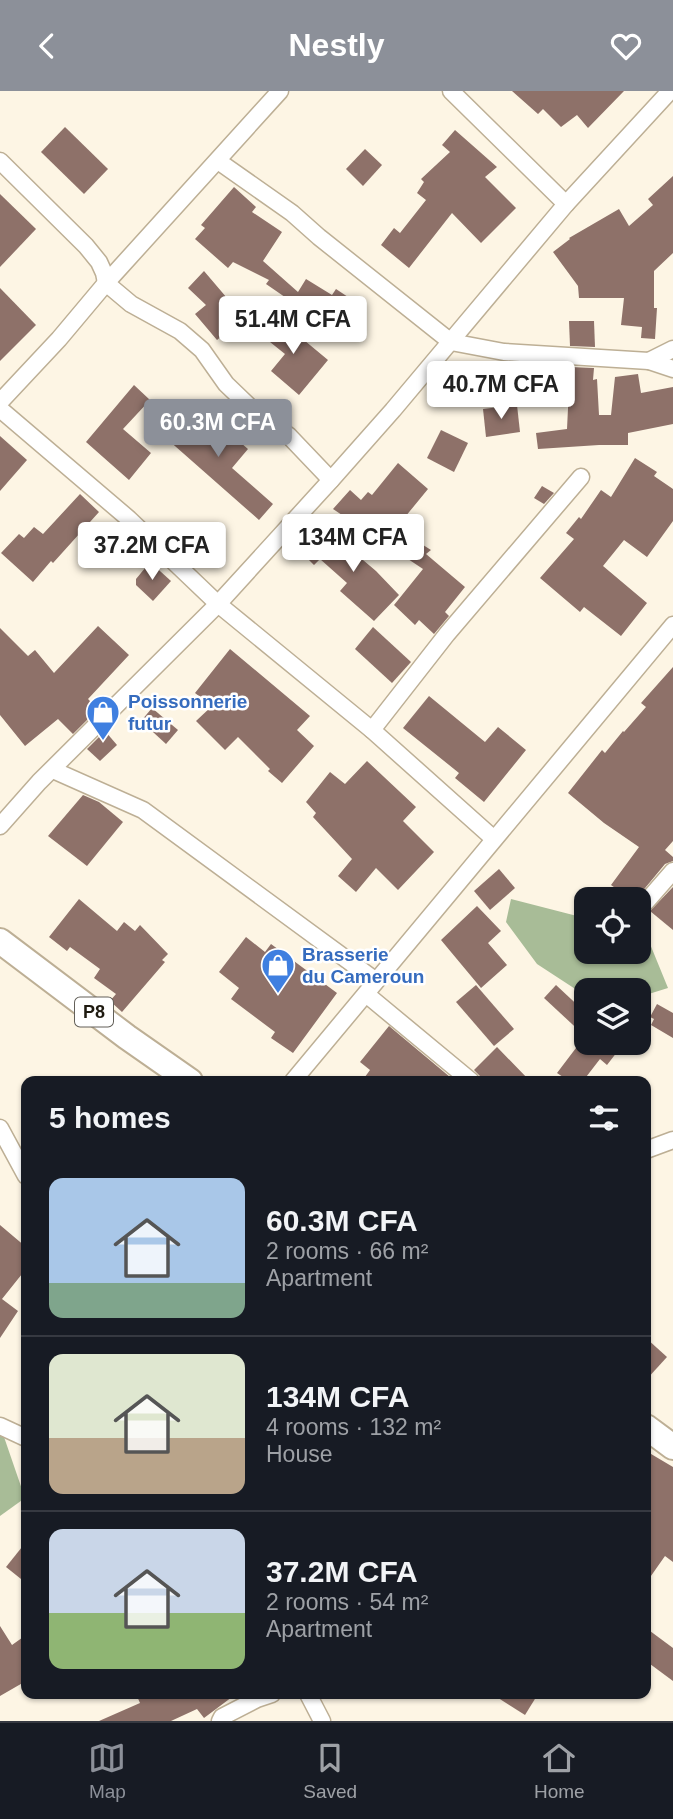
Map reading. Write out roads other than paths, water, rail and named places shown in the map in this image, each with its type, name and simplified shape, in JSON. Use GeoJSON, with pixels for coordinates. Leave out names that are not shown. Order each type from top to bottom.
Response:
{"type":"FeatureCollection","features":[{"type":"Feature","properties":{"kind":"main road","name":"P8"},"geometry":{"type":"LineString","coordinates":[[0,941],[183,1076]]}},
{"type":"Feature","properties":{"kind":"main road"},"geometry":{"type":"LineString","coordinates":[[651,1431],[673,1447]]}},
{"type":"Feature","properties":{"kind":"street"},"geometry":{"type":"LineString","coordinates":[[0,402],[280,91]]}},
{"type":"Feature","properties":{"kind":"street"},"geometry":{"type":"LineString","coordinates":[[451,91],[566,204]]}},
{"type":"Feature","properties":{"kind":"street"},"geometry":{"type":"LineString","coordinates":[[0,827],[39,782],[218,604],[331,480],[566,204],[670,91]]}},
{"type":"Feature","properties":{"kind":"street"},"geometry":{"type":"LineString","coordinates":[[218,161],[292,213],[451,342],[505,352],[649,361],[673,369]]}},
{"type":"Feature","properties":{"kind":"street"},"geometry":{"type":"LineString","coordinates":[[0,162],[86,246],[99,262],[106,283],[131,304],[180,331],[202,350],[226,384],[251,408],[289,436],[331,480]]}},
{"type":"Feature","properties":{"kind":"street"},"geometry":{"type":"LineString","coordinates":[[649,361],[673,349]]}},
{"type":"Feature","properties":{"kind":"street"},"geometry":{"type":"LineString","coordinates":[[0,409],[129,519],[218,604],[372,730],[494,839]]}},
{"type":"Feature","properties":{"kind":"street"},"geometry":{"type":"LineString","coordinates":[[372,730],[447,634],[581,477]]}},
{"type":"Feature","properties":{"kind":"street"},"geometry":{"type":"LineString","coordinates":[[297,1076],[673,625]]}},
{"type":"Feature","properties":{"kind":"street"},"geometry":{"type":"LineString","coordinates":[[53,770],[143,810],[371,987],[466,1076]]}},
{"type":"Feature","properties":{"kind":"street"},"geometry":{"type":"LineString","coordinates":[[651,896],[673,871]]}},
{"type":"Feature","properties":{"kind":"street"},"geometry":{"type":"LineString","coordinates":[[0,1128],[21,1167]]}},
{"type":"Feature","properties":{"kind":"street"},"geometry":{"type":"LineString","coordinates":[[651,1148],[673,1140]]}},
{"type":"Feature","properties":{"kind":"street"},"geometry":{"type":"LineString","coordinates":[[0,1426],[21,1436]]}},
{"type":"Feature","properties":{"kind":"street"},"geometry":{"type":"LineString","coordinates":[[220,1721],[222,1717],[257,1699]]}},
{"type":"Feature","properties":{"kind":"street"},"geometry":{"type":"LineString","coordinates":[[311,1699],[322,1721]]}},
{"type":"Feature","properties":{"kind":"place","name":"Poissonnerie futur"},"geometry":{"type":"Point","coordinates":[103,742]}},
{"type":"Feature","properties":{"kind":"place","name":"Brasserie du Cameroun"},"geometry":{"type":"Point","coordinates":[278,995]}}]}
